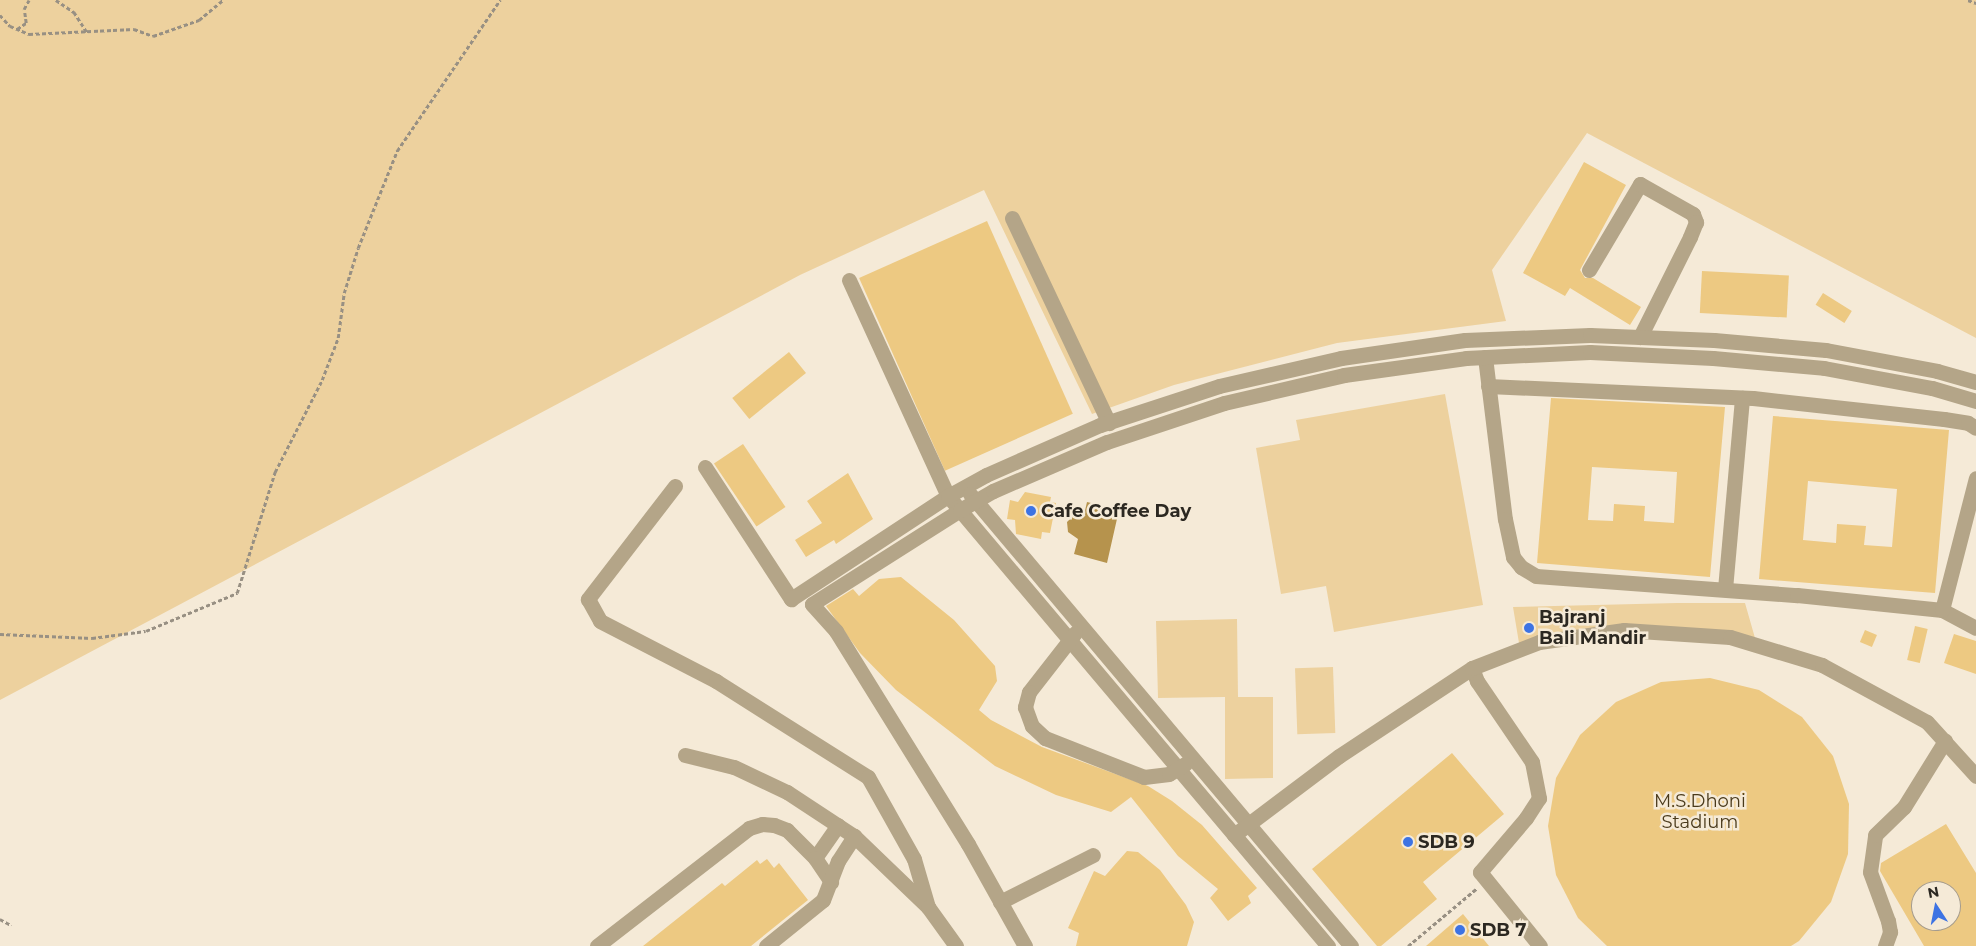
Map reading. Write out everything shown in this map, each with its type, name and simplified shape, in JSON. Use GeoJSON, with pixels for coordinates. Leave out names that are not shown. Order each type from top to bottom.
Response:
{"type":"FeatureCollection","features":[{"type":"Feature","properties":{"kind":"street"},"geometry":{"type":"LineString","coordinates":[[1589,270],[1640,184],[1693,214],[1696,222],[1690,237],[1640,337]]}},
{"type":"Feature","properties":{"kind":"street"},"geometry":{"type":"LineString","coordinates":[[1012,218],[1109,422]]}},
{"type":"Feature","properties":{"kind":"street"},"geometry":{"type":"LineString","coordinates":[[849,280],[948,496],[1328,946]]}},
{"type":"Feature","properties":{"kind":"street"},"geometry":{"type":"LineString","coordinates":[[704,467],[791,599],[964,487],[1109,422],[1219,386],[1341,358],[1465,340],[1590,335],[1826,350],[1937,371],[1976,382]]}},
{"type":"Feature","properties":{"kind":"street"},"geometry":{"type":"LineString","coordinates":[[1025,946],[836,631],[812,604],[960,510],[1107,442],[1224,403],[1344,375],[1484,357],[1590,352],[1713,358],[1824,368],[1932,388],[1976,401]]}},
{"type":"Feature","properties":{"kind":"street"},"geometry":{"type":"LineString","coordinates":[[1484,357],[1506,528],[1513,557],[1521,568],[1536,576],[1725,589],[1942,610],[1976,628]]}},
{"type":"Feature","properties":{"kind":"street"},"geometry":{"type":"LineString","coordinates":[[1488,386],[1742,398],[1944,419],[1968,423],[1976,428]]}},
{"type":"Feature","properties":{"kind":"street"},"geometry":{"type":"LineString","coordinates":[[1725,589],[1742,398]]}},
{"type":"Feature","properties":{"kind":"street"},"geometry":{"type":"LineString","coordinates":[[1942,610],[1976,478]]}},
{"type":"Feature","properties":{"kind":"street"},"geometry":{"type":"LineString","coordinates":[[674,486],[588,599],[600,621],[716,680],[868,777],[914,859],[928,907]]}},
{"type":"Feature","properties":{"kind":"street"},"geometry":{"type":"LineString","coordinates":[[964,487],[1351,946]]}},
{"type":"Feature","properties":{"kind":"street"},"geometry":{"type":"LineString","coordinates":[[1081,626],[1069,639],[1025,701],[1025,713],[1032,726],[1045,738],[1144,777],[1169,774],[1193,758]]}},
{"type":"Feature","properties":{"kind":"street"},"geometry":{"type":"LineString","coordinates":[[1234,835],[1339,756],[1472,668],[1539,642],[1624,630],[1730,636],[1822,665],[1927,722],[1976,776]]}},
{"type":"Feature","properties":{"kind":"street"},"geometry":{"type":"LineString","coordinates":[[1472,668],[1477,681],[1532,762],[1538,782],[1539,798],[1526,818],[1480,872],[1540,946]]}},
{"type":"Feature","properties":{"kind":"street"},"geometry":{"type":"LineString","coordinates":[[1885,946],[1890,932],[1888,921],[1870,872],[1876,835],[1904,807],[1945,741]]}},
{"type":"Feature","properties":{"kind":"street"},"geometry":{"type":"LineString","coordinates":[[685,754],[734,767],[787,792],[854,836],[928,907],[956,946]]}},
{"type":"Feature","properties":{"kind":"street"},"geometry":{"type":"LineString","coordinates":[[597,946],[749,828],[774,825],[787,830],[815,858],[831,882]]}},
{"type":"Feature","properties":{"kind":"street"},"geometry":{"type":"LineString","coordinates":[[815,858],[838,825]]}},
{"type":"Feature","properties":{"kind":"street"},"geometry":{"type":"LineString","coordinates":[[766,946],[823,900],[838,860],[854,836]]}},
{"type":"Feature","properties":{"kind":"street"},"geometry":{"type":"LineString","coordinates":[[1000,902],[1092,855]]}},
{"type":"Feature","properties":{"kind":"path"},"geometry":{"type":"LineString","coordinates":[[17,29],[26,22],[24,9],[30,0]]}},
{"type":"Feature","properties":{"kind":"path"},"geometry":{"type":"LineString","coordinates":[[56,0],[74,12],[87,32]]}},
{"type":"Feature","properties":{"kind":"path"},"geometry":{"type":"LineString","coordinates":[[0,15],[17,29],[30,34],[134,29],[153,36],[200,20],[224,0]]}},
{"type":"Feature","properties":{"kind":"path"},"geometry":{"type":"LineString","coordinates":[[0,634],[92,638],[146,631],[237,593],[275,472],[322,380],[338,338],[344,293],[358,248],[397,151],[500,0]]}},
{"type":"Feature","properties":{"kind":"path"},"geometry":{"type":"LineString","coordinates":[[1968,0],[1976,3]]}},
{"type":"Feature","properties":{"kind":"path"},"geometry":{"type":"LineString","coordinates":[[1408,946],[1487,880]]}},
{"type":"Feature","properties":{"kind":"path"},"geometry":{"type":"LineString","coordinates":[[0,919],[11,925]]}},
{"type":"Feature","properties":{"kind":"shaded area"},"geometry":{"type":"Polygon","coordinates":[[[0,0],[1976,0],[1976,338],[1587,133],[1492,270],[1506,321],[1337,343],[1174,385],[1092,414],[984,190],[800,275],[0,700],[0,0]]]}},
{"type":"Feature","properties":{"kind":"shaded area"},"geometry":{"type":"Polygon","coordinates":[[[1445,394],[1483,605],[1334,632],[1326,586],[1281,594],[1256,448],[1300,440],[1296,420],[1445,394]]]}},
{"type":"Feature","properties":{"kind":"shaded area"},"geometry":{"type":"Polygon","coordinates":[[[1087,502],[1119,510],[1107,563],[1074,554],[1078,539],[1068,532],[1067,522],[1074,515],[1084,515],[1087,502]]]}},
{"type":"Feature","properties":{"kind":"shaded area"},"geometry":{"type":"Polygon","coordinates":[[[1745,603],[1757,645],[1632,631],[1520,649],[1513,607],[1745,603]]]}},
{"type":"Feature","properties":{"kind":"shaded area"},"geometry":{"type":"Polygon","coordinates":[[[1237,619],[1238,697],[1273,697],[1273,778],[1225,779],[1225,697],[1158,698],[1156,621],[1237,619]]]}},
{"type":"Feature","properties":{"kind":"shaded area"},"geometry":{"type":"Polygon","coordinates":[[[1333,667],[1335,733],[1297,734],[1295,668],[1333,667]]]}},
{"type":"Feature","properties":{"kind":"building"},"geometry":{"type":"Polygon","coordinates":[[[1584,162],[1626,185],[1580,270],[1585,278],[1593,278],[1641,307],[1630,325],[1570,288],[1565,296],[1523,273],[1584,162]]]}},
{"type":"Feature","properties":{"kind":"building"},"geometry":{"type":"Polygon","coordinates":[[[987,221],[1073,414],[945,471],[859,278],[987,221]]]}},
{"type":"Feature","properties":{"kind":"building"},"geometry":{"type":"Polygon","coordinates":[[[1702,271],[1789,276],[1787,317],[1700,313],[1702,271]]]}},
{"type":"Feature","properties":{"kind":"building"},"geometry":{"type":"Polygon","coordinates":[[[1823,293],[1852,311],[1844,323],[1816,305],[1823,293]]]}},
{"type":"Feature","properties":{"kind":"building"},"geometry":{"type":"Polygon","coordinates":[[[789,352],[806,373],[749,419],[732,398],[789,352]]]}},
{"type":"Feature","properties":{"kind":"building"},"geometry":{"type":"Polygon","coordinates":[[[1551,398],[1725,407],[1710,577],[1537,563],[1551,398]],[[1592,467],[1588,520],[1613,521],[1614,504],[1645,506],[1644,521],[1674,523],[1677,472],[1592,467]]]}},
{"type":"Feature","properties":{"kind":"building"},"geometry":{"type":"Polygon","coordinates":[[[1773,416],[1949,430],[1935,593],[1759,579],[1773,416]],[[1808,481],[1803,540],[1836,543],[1837,524],[1866,526],[1864,545],[1892,547],[1897,489],[1808,481]]]}},
{"type":"Feature","properties":{"kind":"building"},"geometry":{"type":"Polygon","coordinates":[[[743,444],[785,507],[756,527],[714,464],[743,444]]]}},
{"type":"Feature","properties":{"kind":"building"},"geometry":{"type":"Polygon","coordinates":[[[848,473],[873,519],[836,544],[834,540],[806,557],[795,540],[822,523],[807,501],[848,473]]]}},
{"type":"Feature","properties":{"kind":"building","name":"Cafe Coffee Day"},"geometry":{"type":"Polygon","coordinates":[[[1025,492],[1051,497],[1050,502],[1056,503],[1050,533],[1042,532],[1041,539],[1016,534],[1015,520],[1007,519],[1010,500],[1018,502],[1025,492]]]}},
{"type":"Feature","properties":{"kind":"building"},"geometry":{"type":"Polygon","coordinates":[[[901,577],[954,620],[995,666],[997,681],[979,710],[991,720],[1042,747],[1148,786],[1172,801],[1202,825],[1257,888],[1248,896],[1251,903],[1228,921],[1210,898],[1218,889],[1178,856],[1131,797],[1111,812],[1056,795],[995,766],[896,690],[860,653],[826,606],[853,589],[859,596],[879,579],[901,577]]]}},
{"type":"Feature","properties":{"kind":"building"},"geometry":{"type":"Polygon","coordinates":[[[1915,626],[1928,629],[1920,663],[1907,660],[1915,626]]]}},
{"type":"Feature","properties":{"kind":"building"},"geometry":{"type":"Polygon","coordinates":[[[1865,630],[1877,635],[1872,647],[1860,642],[1865,630]]]}},
{"type":"Feature","properties":{"kind":"building"},"geometry":{"type":"Polygon","coordinates":[[[1954,634],[1976,641],[1976,674],[1944,663],[1954,634]]]}},
{"type":"Feature","properties":{"kind":"building","name":"M.S.Dhoni Stadium"},"geometry":{"type":"Polygon","coordinates":[[[1710,678],[1759,690],[1802,717],[1833,756],[1849,804],[1848,854],[1831,902],[1799,941],[1791,946],[1607,946],[1578,918],[1556,875],[1548,826],[1556,778],[1580,735],[1616,702],[1661,682],[1710,678]]]}},
{"type":"Feature","properties":{"kind":"building","name":"SDB 9"},"geometry":{"type":"Polygon","coordinates":[[[1452,753],[1504,814],[1423,882],[1437,899],[1381,946],[1377,946],[1312,869],[1452,753]]]}},
{"type":"Feature","properties":{"kind":"building"},"geometry":{"type":"Polygon","coordinates":[[[1946,824],[1976,873],[1976,946],[1924,946],[1915,931],[1961,931],[1961,881],[1911,881],[1911,924],[1880,871],[1881,863],[1946,824]]]}},
{"type":"Feature","properties":{"kind":"building"},"geometry":{"type":"Polygon","coordinates":[[[1127,851],[1138,852],[1160,870],[1186,905],[1194,922],[1187,946],[1076,946],[1079,933],[1068,928],[1094,871],[1105,876],[1127,851]]]}},
{"type":"Feature","properties":{"kind":"building"},"geometry":{"type":"Polygon","coordinates":[[[767,859],[774,868],[779,863],[808,900],[751,946],[643,946],[722,883],[725,886],[757,860],[760,864],[767,859]]]}},
{"type":"Feature","properties":{"kind":"building","name":"SDB 7"},"geometry":{"type":"Polygon","coordinates":[[[1463,914],[1489,946],[1426,946],[1463,914]]]}},
{"type":"Feature","properties":{"kind":"place","name":"Cafe Coffee Day"},"geometry":{"type":"Point","coordinates":[1031,511]}},
{"type":"Feature","properties":{"kind":"place","name":"Bajranj Bali Mandir"},"geometry":{"type":"Point","coordinates":[1529,628]}},
{"type":"Feature","properties":{"kind":"place","name":"SDB 9"},"geometry":{"type":"Point","coordinates":[1408,842]}},
{"type":"Feature","properties":{"kind":"place","name":"SDB 7"},"geometry":{"type":"Point","coordinates":[1460,930]}}]}
